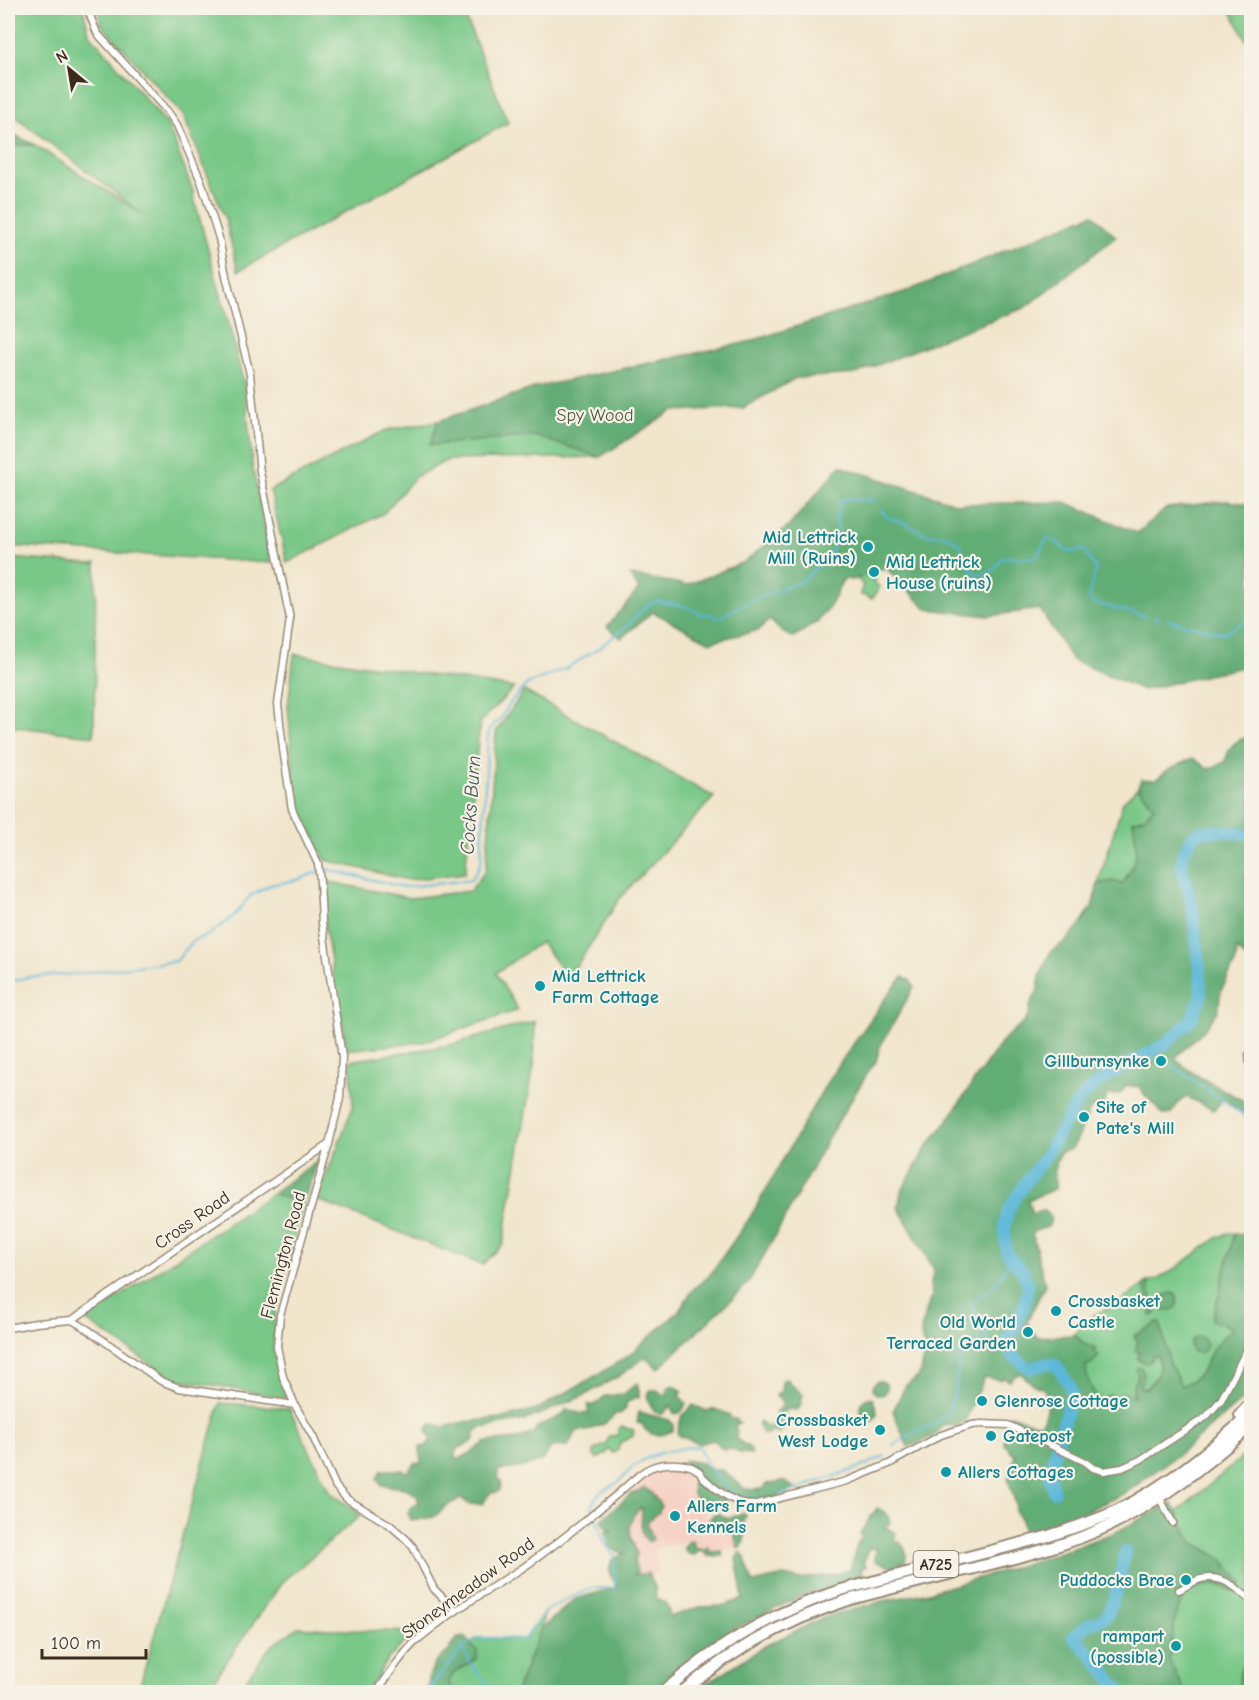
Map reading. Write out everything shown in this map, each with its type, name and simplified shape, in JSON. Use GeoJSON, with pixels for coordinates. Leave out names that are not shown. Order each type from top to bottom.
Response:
{"type":"FeatureCollection","features":[{"type":"Feature","properties":{"kind":"highway"},"geometry":{"type":"LineString","coordinates":[[1213,1445],[1251,1402]]}},
{"type":"Feature","properties":{"kind":"highway","name":"A725"},"geometry":{"type":"LineString","coordinates":[[663,1692],[713,1652],[778,1614],[841,1590],[1073,1528],[1117,1510],[1169,1479],[1251,1413]]}},
{"type":"Feature","properties":{"kind":"highway","name":"A725"},"geometry":{"type":"LineString","coordinates":[[682,1692],[734,1652],[778,1627],[824,1607],[1018,1558],[1058,1546],[1112,1524],[1159,1497],[1206,1465],[1251,1425]]}},
{"type":"Feature","properties":{"kind":"street","name":"Flemington Road"},"geometry":{"type":"LineString","coordinates":[[87,8],[97,33],[177,125],[201,181],[219,238],[250,374],[260,472],[290,619],[279,704],[283,749],[292,809],[318,864],[322,923],[342,1056],[340,1098],[329,1144],[280,1315],[278,1346],[284,1377],[336,1487],[347,1499],[390,1525],[406,1539],[434,1589],[456,1611]]}},
{"type":"Feature","properties":{"kind":"street"},"geometry":{"type":"LineString","coordinates":[[1251,1051],[1249,1055],[1251,1085]]}},
{"type":"Feature","properties":{"kind":"street","name":"Cross Road"},"geometry":{"type":"LineString","coordinates":[[72,1320],[329,1144]]}},
{"type":"Feature","properties":{"kind":"street"},"geometry":{"type":"LineString","coordinates":[[8,1328],[72,1320],[161,1381],[180,1388],[295,1404]]}},
{"type":"Feature","properties":{"kind":"street","name":"Stoneymeadow Road"},"geometry":{"type":"LineString","coordinates":[[376,1692],[401,1657],[416,1641],[456,1611],[525,1566],[588,1518],[646,1469],[667,1464],[697,1469],[712,1485],[736,1501],[745,1505],[763,1504],[847,1481],[889,1464],[952,1431],[988,1423],[1008,1425],[1084,1461],[1093,1468],[1104,1471],[1122,1468],[1140,1460],[1206,1417],[1221,1400],[1251,1340]]}},
{"type":"Feature","properties":{"kind":"street"},"geometry":{"type":"LineString","coordinates":[[1159,1497],[1173,1523]]}},
{"type":"Feature","properties":{"kind":"street"},"geometry":{"type":"LineString","coordinates":[[1179,1590],[1201,1579],[1220,1580],[1239,1590],[1251,1602]]}},
{"type":"Feature","properties":{"kind":"shaded area"},"geometry":{"type":"Polygon","coordinates":[[[662,1470],[688,1470],[692,1476],[693,1494],[710,1518],[712,1526],[718,1531],[731,1531],[738,1548],[709,1552],[706,1549],[694,1548],[692,1541],[654,1548],[659,1574],[648,1573],[633,1577],[636,1572],[634,1561],[637,1554],[631,1537],[630,1527],[633,1516],[642,1508],[642,1531],[647,1522],[659,1512],[644,1488],[631,1494],[641,1480],[662,1470]]]}},
{"type":"Feature","properties":{"kind":"green space"},"geometry":{"type":"Polygon","coordinates":[[[8,8],[83,8],[89,33],[168,125],[194,194],[245,389],[253,471],[272,563],[8,546],[8,145],[35,145],[144,215],[8,111],[8,8]]]}},
{"type":"Feature","properties":{"kind":"green space"},"geometry":{"type":"Polygon","coordinates":[[[97,8],[462,8],[508,123],[238,271],[225,218],[183,115],[102,25],[97,8]]]}},
{"type":"Feature","properties":{"kind":"green space"},"geometry":{"type":"Polygon","coordinates":[[[1229,8],[1251,8],[1251,48],[1229,8]]]}},
{"type":"Feature","properties":{"kind":"green space"},"geometry":{"type":"Polygon","coordinates":[[[8,132],[35,145],[8,145],[8,132]]]}},
{"type":"Feature","properties":{"kind":"green space","name":"Spy Wood"},"geometry":{"type":"Polygon","coordinates":[[[1093,214],[1116,237],[1024,308],[856,374],[796,378],[743,408],[673,411],[600,457],[535,436],[430,445],[438,421],[537,387],[748,342],[910,290],[1093,214]]]}},
{"type":"Feature","properties":{"kind":"green space"},"geometry":{"type":"Polygon","coordinates":[[[438,421],[431,445],[535,436],[600,457],[448,460],[415,477],[384,513],[287,563],[270,490],[386,430],[438,421]]]}},
{"type":"Feature","properties":{"kind":"green space"},"geometry":{"type":"Polygon","coordinates":[[[840,466],[958,504],[1065,502],[1137,533],[1167,508],[1226,501],[1251,504],[1251,665],[1143,690],[1072,660],[1040,609],[988,616],[927,609],[886,568],[853,580],[844,579],[832,603],[818,622],[793,637],[782,632],[769,620],[759,630],[710,642],[653,612],[621,638],[607,627],[639,589],[630,575],[687,585],[744,562],[789,526],[840,466]]]}},
{"type":"Feature","properties":{"kind":"green space"},"geometry":{"type":"Polygon","coordinates":[[[8,558],[96,563],[94,736],[8,726],[8,558]]]}},
{"type":"Feature","properties":{"kind":"green space"},"geometry":{"type":"Polygon","coordinates":[[[850,566],[876,580],[874,583],[880,587],[872,599],[860,594],[863,585],[850,571],[850,566]]]}},
{"type":"Feature","properties":{"kind":"green space"},"geometry":{"type":"Polygon","coordinates":[[[294,654],[514,688],[480,722],[465,873],[408,880],[326,860],[296,809],[288,706],[294,654]]]}},
{"type":"Feature","properties":{"kind":"green space"},"geometry":{"type":"Polygon","coordinates":[[[524,691],[714,797],[620,898],[568,979],[541,942],[496,973],[518,1010],[423,1042],[347,1050],[324,922],[324,881],[410,898],[470,891],[486,870],[496,732],[524,691]]]}},
{"type":"Feature","properties":{"kind":"green space"},"geometry":{"type":"Polygon","coordinates":[[[1251,736],[1251,964],[1237,949],[1236,961],[1221,991],[1218,1011],[1206,1028],[1176,1057],[1176,1060],[1198,1076],[1251,1105],[1251,1121],[1224,1098],[1214,1110],[1187,1097],[1179,1102],[1172,1112],[1164,1115],[1140,1087],[1126,1085],[1121,1093],[1107,1094],[1105,1103],[1090,1109],[1073,1147],[1062,1151],[1056,1162],[1055,1189],[1028,1200],[1032,1215],[1037,1211],[1045,1211],[1051,1217],[1048,1227],[1032,1232],[1045,1285],[1027,1322],[1037,1337],[1075,1335],[1086,1345],[1096,1348],[1094,1352],[1099,1356],[1086,1366],[1086,1371],[1090,1385],[1100,1401],[1110,1395],[1114,1400],[1121,1393],[1128,1393],[1134,1398],[1133,1386],[1138,1376],[1137,1367],[1141,1368],[1144,1374],[1139,1387],[1146,1389],[1156,1377],[1159,1370],[1157,1355],[1152,1355],[1148,1363],[1140,1362],[1138,1358],[1140,1352],[1136,1351],[1138,1342],[1134,1336],[1158,1322],[1161,1326],[1169,1362],[1181,1386],[1199,1375],[1216,1345],[1233,1328],[1212,1320],[1235,1233],[1251,1235],[1251,1388],[1241,1401],[1184,1450],[1127,1492],[1038,1533],[1024,1533],[1021,1520],[1015,1512],[1016,1505],[1008,1479],[1015,1455],[1004,1444],[1004,1438],[1010,1435],[1005,1431],[1005,1421],[1010,1415],[1033,1423],[1042,1423],[1047,1401],[1044,1389],[1034,1385],[1020,1373],[1010,1381],[1003,1378],[1000,1380],[985,1377],[965,1421],[955,1426],[943,1425],[936,1435],[908,1447],[893,1411],[906,1385],[918,1377],[921,1372],[926,1349],[921,1335],[932,1297],[931,1282],[934,1270],[898,1207],[901,1192],[928,1145],[1005,1038],[1026,1020],[1050,952],[1066,941],[1079,926],[1092,907],[1098,884],[1113,881],[1122,884],[1128,875],[1136,854],[1133,821],[1144,817],[1154,807],[1138,787],[1141,779],[1155,780],[1168,770],[1193,758],[1208,769],[1225,762],[1234,744],[1251,736]]]}},
{"type":"Feature","properties":{"kind":"green space"},"geometry":{"type":"Polygon","coordinates":[[[1138,787],[1154,807],[1144,817],[1133,821],[1135,860],[1122,884],[1113,881],[1098,884],[1123,802],[1138,787]]]}},
{"type":"Feature","properties":{"kind":"green space"},"geometry":{"type":"Polygon","coordinates":[[[903,977],[910,980],[914,987],[880,1047],[876,1062],[831,1133],[748,1283],[658,1369],[646,1357],[619,1376],[583,1396],[526,1420],[481,1428],[473,1433],[475,1436],[473,1441],[457,1449],[454,1457],[459,1459],[486,1442],[517,1439],[533,1433],[537,1427],[563,1415],[567,1409],[588,1414],[588,1405],[595,1405],[605,1396],[624,1394],[637,1383],[639,1390],[639,1398],[636,1397],[626,1403],[626,1409],[620,1414],[617,1413],[606,1423],[575,1433],[568,1446],[551,1447],[546,1456],[537,1463],[498,1470],[498,1478],[501,1481],[500,1490],[495,1493],[491,1492],[482,1504],[469,1504],[461,1498],[434,1517],[412,1521],[408,1514],[411,1508],[418,1503],[418,1497],[405,1488],[382,1485],[377,1478],[382,1470],[410,1472],[410,1468],[416,1463],[421,1464],[420,1447],[426,1446],[431,1440],[427,1430],[430,1423],[443,1427],[508,1417],[539,1408],[628,1356],[678,1312],[694,1288],[709,1276],[749,1219],[829,1079],[903,977]]]}},
{"type":"Feature","properties":{"kind":"green space"},"geometry":{"type":"Polygon","coordinates":[[[535,1021],[534,1065],[503,1245],[482,1265],[317,1200],[353,1106],[350,1061],[446,1046],[535,1021]]]}},
{"type":"Feature","properties":{"kind":"green space"},"geometry":{"type":"Polygon","coordinates":[[[318,1160],[303,1205],[273,1193],[318,1160]]]}},
{"type":"Feature","properties":{"kind":"green space"},"geometry":{"type":"Polygon","coordinates":[[[273,1193],[303,1205],[276,1311],[273,1348],[286,1398],[172,1378],[85,1320],[273,1193]]]}},
{"type":"Feature","properties":{"kind":"green space"},"geometry":{"type":"Polygon","coordinates":[[[1228,1233],[1235,1233],[1212,1320],[1234,1328],[1216,1345],[1199,1375],[1181,1386],[1169,1362],[1161,1326],[1158,1322],[1136,1347],[1140,1352],[1138,1358],[1157,1354],[1159,1370],[1156,1377],[1146,1389],[1139,1387],[1142,1381],[1138,1376],[1133,1386],[1133,1398],[1128,1393],[1114,1400],[1100,1401],[1089,1384],[1085,1370],[1096,1348],[1086,1345],[1074,1334],[1091,1316],[1119,1303],[1146,1283],[1172,1271],[1217,1238],[1228,1233]]]}},
{"type":"Feature","properties":{"kind":"green space"},"geometry":{"type":"Polygon","coordinates":[[[1149,1282],[1156,1311],[1156,1314],[1152,1316],[1144,1286],[1149,1282]]]}},
{"type":"Feature","properties":{"kind":"green space"},"geometry":{"type":"Polygon","coordinates":[[[1172,1293],[1177,1296],[1178,1304],[1176,1308],[1164,1311],[1160,1301],[1172,1293]]]}},
{"type":"Feature","properties":{"kind":"green space"},"geometry":{"type":"Polygon","coordinates":[[[1198,1337],[1206,1345],[1198,1353],[1190,1345],[1198,1337]]]}},
{"type":"Feature","properties":{"kind":"green space"},"geometry":{"type":"Polygon","coordinates":[[[785,1379],[803,1394],[800,1407],[797,1410],[785,1411],[783,1430],[778,1434],[774,1431],[766,1435],[761,1432],[758,1424],[760,1421],[769,1428],[775,1420],[776,1411],[783,1403],[776,1396],[781,1391],[782,1381],[785,1379]]]}},
{"type":"Feature","properties":{"kind":"green space"},"geometry":{"type":"Polygon","coordinates":[[[877,1381],[883,1381],[887,1388],[883,1395],[877,1395],[873,1391],[873,1385],[877,1381]]]}},
{"type":"Feature","properties":{"kind":"green space"},"geometry":{"type":"Polygon","coordinates":[[[672,1385],[683,1391],[679,1396],[686,1403],[684,1407],[680,1413],[674,1414],[670,1405],[664,1413],[658,1413],[650,1405],[647,1395],[651,1390],[657,1390],[664,1395],[672,1385]]]}},
{"type":"Feature","properties":{"kind":"green space"},"geometry":{"type":"Polygon","coordinates":[[[867,1398],[872,1398],[877,1412],[875,1418],[869,1422],[863,1416],[860,1408],[861,1403],[867,1398]]]}},
{"type":"Feature","properties":{"kind":"green space"},"geometry":{"type":"Polygon","coordinates":[[[220,1403],[289,1408],[329,1491],[361,1515],[283,1581],[207,1692],[138,1692],[220,1403]]]}},
{"type":"Feature","properties":{"kind":"green space"},"geometry":{"type":"Polygon","coordinates":[[[693,1405],[707,1411],[721,1411],[729,1415],[731,1419],[736,1419],[740,1423],[735,1425],[736,1439],[750,1448],[752,1454],[726,1448],[724,1450],[713,1440],[700,1444],[679,1436],[677,1432],[682,1416],[693,1405]]]}},
{"type":"Feature","properties":{"kind":"green space"},"geometry":{"type":"Polygon","coordinates":[[[639,1412],[669,1420],[673,1424],[673,1430],[660,1435],[648,1432],[642,1424],[637,1423],[639,1412]]]}},
{"type":"Feature","properties":{"kind":"green space"},"geometry":{"type":"Polygon","coordinates":[[[622,1426],[632,1429],[633,1436],[621,1442],[614,1453],[608,1449],[607,1453],[597,1459],[594,1450],[607,1444],[609,1436],[618,1435],[618,1430],[622,1426]]]}},
{"type":"Feature","properties":{"kind":"green space"},"geometry":{"type":"Polygon","coordinates":[[[1251,1450],[1251,1692],[851,1692],[846,1690],[842,1692],[704,1692],[827,1617],[1079,1555],[1188,1592],[1211,1584],[1235,1592],[1242,1583],[1222,1559],[1192,1542],[1177,1512],[1251,1450]]]}},
{"type":"Feature","properties":{"kind":"green space"},"geometry":{"type":"Polygon","coordinates":[[[684,1460],[702,1463],[710,1470],[722,1470],[746,1489],[762,1489],[766,1484],[783,1480],[796,1489],[758,1502],[741,1499],[722,1489],[718,1491],[720,1496],[728,1503],[712,1504],[696,1499],[693,1494],[692,1476],[684,1460]]]}},
{"type":"Feature","properties":{"kind":"green space"},"geometry":{"type":"Polygon","coordinates":[[[644,1488],[651,1492],[661,1506],[659,1512],[647,1522],[653,1540],[649,1542],[642,1531],[642,1508],[633,1516],[630,1527],[631,1537],[637,1554],[634,1561],[637,1572],[634,1575],[648,1573],[655,1587],[656,1599],[667,1605],[669,1617],[700,1607],[722,1606],[743,1599],[736,1559],[740,1552],[744,1555],[753,1583],[784,1576],[798,1579],[833,1575],[852,1569],[858,1542],[862,1538],[860,1533],[877,1508],[889,1517],[890,1522],[886,1527],[896,1533],[894,1540],[904,1548],[905,1562],[893,1568],[875,1561],[876,1548],[870,1548],[864,1561],[866,1567],[860,1569],[864,1575],[797,1598],[730,1631],[653,1692],[516,1692],[541,1629],[575,1599],[618,1587],[610,1575],[610,1565],[612,1560],[625,1553],[613,1549],[607,1539],[606,1530],[612,1531],[603,1525],[602,1519],[631,1494],[644,1488]]]}},
{"type":"Feature","properties":{"kind":"green space"},"geometry":{"type":"Polygon","coordinates":[[[1172,1503],[1192,1542],[1222,1559],[1242,1583],[1235,1592],[1221,1585],[1204,1584],[1186,1593],[1176,1613],[1169,1660],[1185,1692],[851,1692],[846,1690],[842,1692],[693,1692],[765,1646],[822,1618],[882,1601],[931,1592],[1070,1549],[1118,1531],[1172,1503]]]}},
{"type":"Feature","properties":{"kind":"green space"},"geometry":{"type":"Polygon","coordinates":[[[744,1513],[746,1516],[743,1520],[745,1538],[738,1548],[734,1534],[731,1531],[714,1528],[710,1518],[714,1514],[720,1514],[728,1519],[744,1513]]]}},
{"type":"Feature","properties":{"kind":"green space"},"geometry":{"type":"Polygon","coordinates":[[[692,1541],[694,1548],[706,1549],[707,1547],[710,1552],[722,1551],[723,1555],[707,1556],[704,1551],[700,1550],[695,1555],[688,1554],[684,1548],[688,1542],[692,1541]]]}},
{"type":"Feature","properties":{"kind":"green space"},"geometry":{"type":"Polygon","coordinates":[[[544,1612],[541,1629],[516,1692],[426,1692],[465,1646],[478,1638],[525,1639],[544,1612]]]}},
{"type":"Feature","properties":{"kind":"green space"},"geometry":{"type":"Polygon","coordinates":[[[298,1627],[415,1632],[387,1660],[367,1692],[237,1692],[270,1647],[298,1627]]]}},
{"type":"Feature","properties":{"kind":"green space"},"geometry":{"type":"Polygon","coordinates":[[[464,1637],[477,1651],[477,1659],[454,1673],[449,1682],[451,1686],[449,1692],[420,1692],[428,1687],[430,1674],[437,1662],[450,1650],[458,1638],[464,1637]]]}},
{"type":"Feature","properties":{"kind":"green space"},"geometry":{"type":"Polygon","coordinates":[[[1251,1658],[1251,1692],[1241,1692],[1240,1674],[1244,1665],[1251,1658]]]}},
{"type":"Feature","properties":{"kind":"waterway","name":"Cocks Burn"},"geometry":{"type":"LineString","coordinates":[[8,983],[28,977],[75,974],[176,961],[194,940],[210,934],[234,916],[250,896],[270,885],[297,880],[325,869],[404,887],[471,880],[481,863],[489,730],[527,684],[567,668],[599,648],[647,606],[656,601],[680,605],[701,615],[707,613],[719,618],[753,599],[803,581],[827,558],[838,538],[839,531],[836,522],[840,501],[845,499],[873,500],[874,502]]}},
{"type":"Feature","properties":{"kind":"waterway","name":"Cocks Burn"},"geometry":{"type":"LineString","coordinates":[[881,510],[887,517],[925,534],[948,536],[961,545],[964,560],[977,575],[994,569],[1001,559],[1006,557],[1037,558],[1046,541],[1050,539],[1071,552],[1081,549],[1096,569],[1088,598],[1093,603],[1146,616]]}},
{"type":"Feature","properties":{"kind":"waterway","name":"Cocks Burn"},"geometry":{"type":"LineString","coordinates":[[1154,617],[1159,618]]}},
{"type":"Feature","properties":{"kind":"waterway","name":"Cocks Burn"},"geometry":{"type":"LineString","coordinates":[[1167,620],[1223,633],[1239,624],[1252,621]]}},
{"type":"Feature","properties":{"kind":"waterway"},"geometry":{"type":"LineString","coordinates":[[1054,1492],[1050,1481],[1050,1469],[1072,1393],[1056,1365],[1047,1363],[1030,1369],[1014,1357],[1007,1347],[1007,1340],[1024,1307],[1028,1285],[1023,1271],[1007,1254],[1005,1222],[1010,1207],[1045,1157],[1077,1103],[1091,1088],[1106,1077],[1167,1043],[1191,1020],[1201,997],[1200,969],[1193,911],[1182,867],[1183,853],[1194,835],[1200,831],[1252,834]]}},
{"type":"Feature","properties":{"kind":"waterway"},"geometry":{"type":"LineString","coordinates":[[1152,1052],[1252,1122]]}},
{"type":"Feature","properties":{"kind":"waterway"},"geometry":{"type":"LineString","coordinates":[[987,1341],[987,1335],[972,1302],[994,1287],[1011,1259]]}},
{"type":"Feature","properties":{"kind":"waterway"},"geometry":{"type":"LineString","coordinates":[[893,1446],[915,1431],[936,1423],[948,1412],[955,1394],[960,1348],[979,1341],[1000,1344],[1007,1340]]}},
{"type":"Feature","properties":{"kind":"waterway"},"geometry":{"type":"LineString","coordinates":[[426,1692],[465,1646],[478,1638],[525,1639],[544,1612],[593,1588],[615,1588],[615,1556],[604,1539],[592,1507],[600,1492],[618,1482],[642,1460],[665,1452],[698,1446],[715,1475],[730,1490],[739,1496],[760,1500]]}},
{"type":"Feature","properties":{"kind":"waterway"},"geometry":{"type":"LineString","coordinates":[[780,1495],[864,1466],[885,1456]]}},
{"type":"Feature","properties":{"kind":"waterway"},"geometry":{"type":"LineString","coordinates":[[1121,1692],[1090,1653],[1073,1637],[1090,1623],[1099,1621],[1108,1614],[1118,1587],[1125,1552]]}},
{"type":"Feature","properties":{"kind":"waterway"},"geometry":{"type":"LineString","coordinates":[[463,1647],[472,1666],[494,1692]]}},
{"type":"Feature","properties":{"kind":"place","name":"Mid Lettrick Mill (Ruins)"},"geometry":{"type":"Point","coordinates":[868,547]}},
{"type":"Feature","properties":{"kind":"place","name":"Mid Lettrick House (ruins)"},"geometry":{"type":"Point","coordinates":[874,572]}},
{"type":"Feature","properties":{"kind":"place","name":"Mid Lettrick Farm Cottage"},"geometry":{"type":"Point","coordinates":[540,986]}},
{"type":"Feature","properties":{"kind":"place","name":"Gillburnsynke"},"geometry":{"type":"Point","coordinates":[1161,1061]}},
{"type":"Feature","properties":{"kind":"place","name":"Site of Pate's Mill"},"geometry":{"type":"Point","coordinates":[1084,1117]}},
{"type":"Feature","properties":{"kind":"place","name":"Crossbasket Castle"},"geometry":{"type":"Point","coordinates":[1056,1311]}},
{"type":"Feature","properties":{"kind":"place","name":"Old World Terraced Garden"},"geometry":{"type":"Point","coordinates":[1028,1332]}},
{"type":"Feature","properties":{"kind":"place","name":"Glenrose Cottage"},"geometry":{"type":"Point","coordinates":[982,1401]}},
{"type":"Feature","properties":{"kind":"place","name":"Crossbasket West Lodge"},"geometry":{"type":"Point","coordinates":[880,1430]}},
{"type":"Feature","properties":{"kind":"place","name":"Gatepost"},"geometry":{"type":"Point","coordinates":[991,1436]}},
{"type":"Feature","properties":{"kind":"place","name":"Allers Cottages"},"geometry":{"type":"Point","coordinates":[946,1472]}},
{"type":"Feature","properties":{"kind":"place","name":"Allers Farm Kennels"},"geometry":{"type":"Point","coordinates":[675,1516]}},
{"type":"Feature","properties":{"kind":"place","name":"Puddocks Brae"},"geometry":{"type":"Point","coordinates":[1186,1580]}},
{"type":"Feature","properties":{"kind":"place","name":"rampart (possible)"},"geometry":{"type":"Point","coordinates":[1176,1646]}}]}
